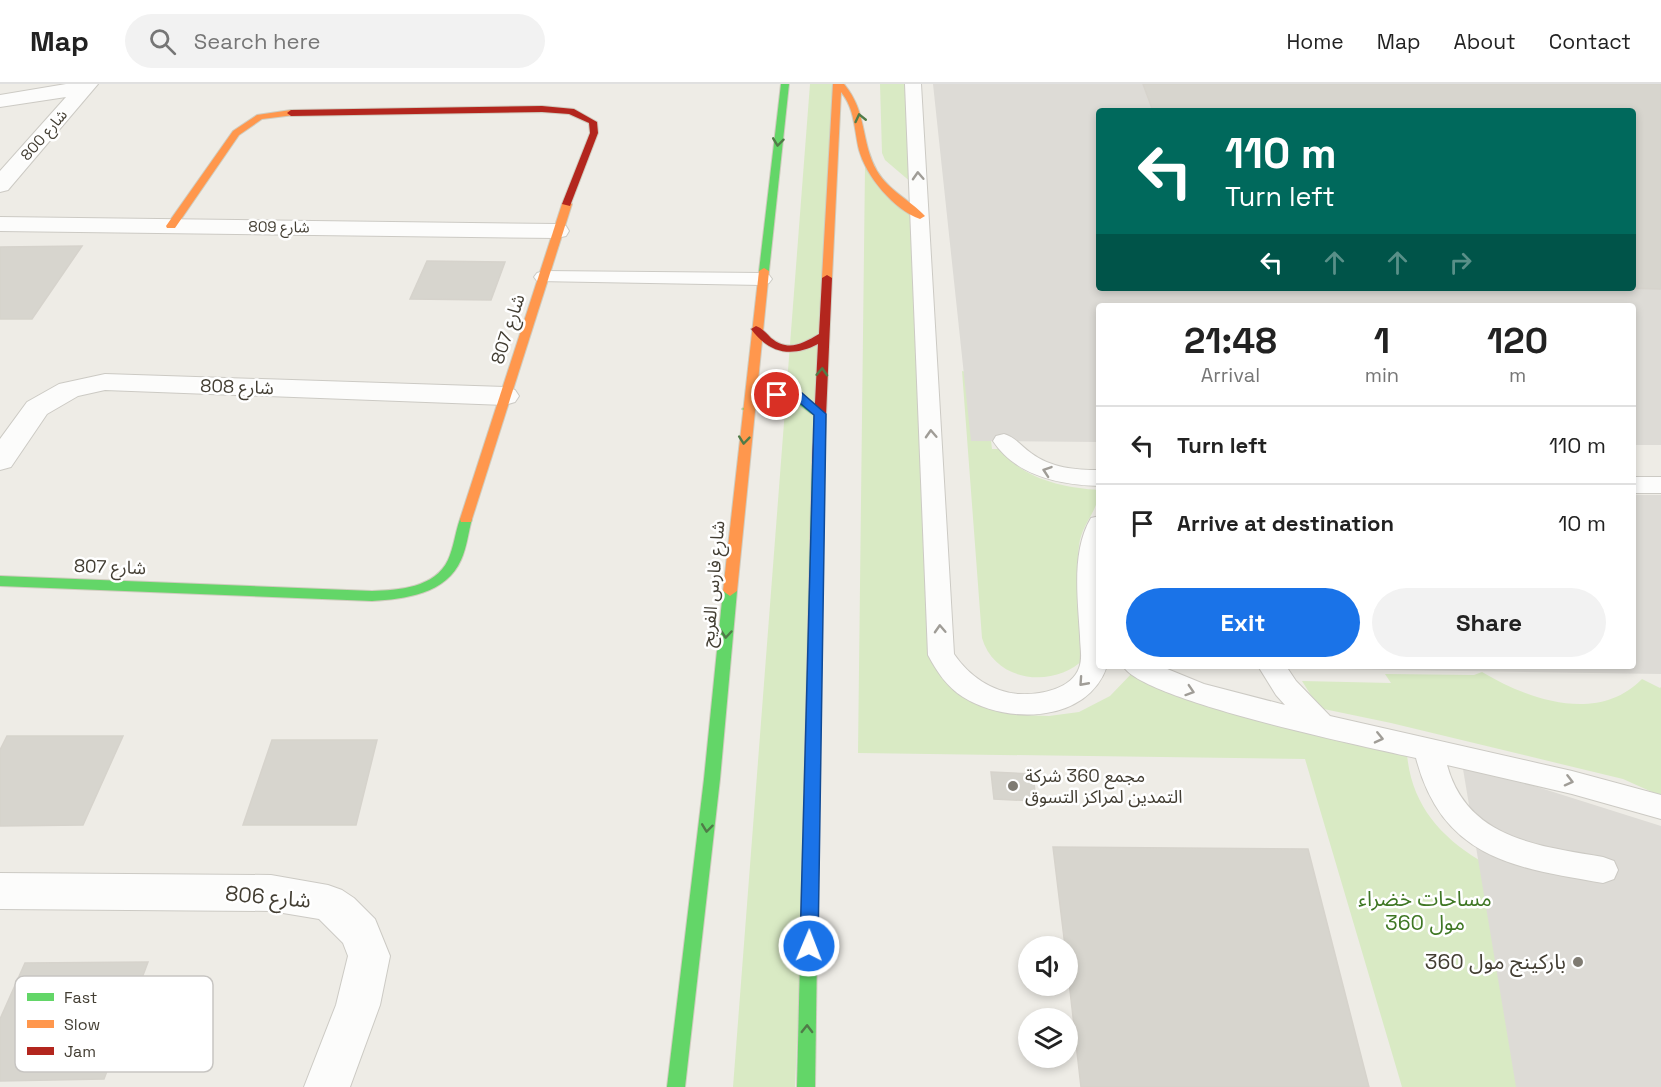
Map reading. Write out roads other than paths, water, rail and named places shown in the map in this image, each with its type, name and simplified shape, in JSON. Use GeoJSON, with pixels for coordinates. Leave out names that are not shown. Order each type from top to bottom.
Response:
{"type":"FeatureCollection","features":[{"type":"Feature","properties":{"kind":"street","name":"شارع فارس الفريح"},"geometry":{"type":"LineString","coordinates":[[675,1087],[712,779],[756,329],[785,84]]}},
{"type":"Feature","properties":{"kind":"street"},"geometry":{"type":"LineString","coordinates":[[838,84],[857,106],[867,160],[875,174],[901,203],[920,216]]}},
{"type":"Feature","properties":{"kind":"street"},"geometry":{"type":"LineString","coordinates":[[806,1087],[820,414],[838,84]]}},
{"type":"Feature","properties":{"kind":"street"},"geometry":{"type":"LineString","coordinates":[[0,101],[87,86]]}},
{"type":"Feature","properties":{"kind":"street","name":"شارع 800"},"geometry":{"type":"LineString","coordinates":[[0,185],[87,86]]}},
{"type":"Feature","properties":{"kind":"street","name":"شارع 807"},"geometry":{"type":"LineString","coordinates":[[0,581],[372,596],[413,591],[443,577],[452,567],[557,231],[594,128],[593,122],[579,114],[542,109],[289,113],[260,117],[236,133],[171,226]]}},
{"type":"Feature","properties":{"kind":"street","name":"شارع 809"},"geometry":{"type":"LineString","coordinates":[[0,225],[557,231]]}},
{"type":"Feature","properties":{"kind":"street"},"geometry":{"type":"LineString","coordinates":[[756,329],[772,346],[785,350],[807,348],[824,335]]}},
{"type":"Feature","properties":{"kind":"street","name":"شارع 808"},"geometry":{"type":"LineString","coordinates":[[0,460],[37,408],[69,390],[105,382],[505,396]]}},
{"type":"Feature","properties":{"kind":"street"},"geometry":{"type":"LineString","coordinates":[[748,409],[761,399],[777,395],[798,396],[820,414]]}},
{"type":"Feature","properties":{"kind":"street","name":"شارع 806"},"geometry":{"type":"LineString","coordinates":[[0,891],[272,893],[328,903],[356,927],[369,956],[358,1005],[327,1087]]}},
{"type":"Feature","properties":{"kind":"lane"},"geometry":{"type":"LineString","coordinates":[[913,84],[941,655],[951,673],[969,688],[991,700],[1017,705],[1043,704],[1066,696],[1084,683],[1094,667],[1096,627],[1092,543],[1096,534]]}},
{"type":"Feature","properties":{"kind":"lane"},"geometry":{"type":"LineString","coordinates":[[544,277],[762,279]]}},
{"type":"Feature","properties":{"kind":"lane"},"geometry":{"type":"LineString","coordinates":[[1004,441],[1014,453],[1046,471],[1066,477],[1096,478]]}},
{"type":"Feature","properties":{"kind":"lane"},"geometry":{"type":"LineString","coordinates":[[1636,485],[1661,485]]}},
{"type":"Feature","properties":{"kind":"lane"},"geometry":{"type":"LineString","coordinates":[[1142,669],[1159,679],[1189,691],[1322,725],[1596,787],[1661,807]]}},
{"type":"Feature","properties":{"kind":"lane"},"geometry":{"type":"LineString","coordinates":[[1274,669],[1302,707],[1322,725]]}},
{"type":"Feature","properties":{"kind":"lane"},"geometry":{"type":"LineString","coordinates":[[1428,749],[1438,784],[1464,824],[1498,846],[1529,857],[1603,870]]}},
{"type":"Feature","properties":{"kind":"place","name":"مجمع 360 شركة التمدين لمراكز التسوق"},"geometry":{"type":"Point","coordinates":[1013,786]}},
{"type":"Feature","properties":{"kind":"place","name":"باركينج مول 360"},"geometry":{"type":"Point","coordinates":[1578,962]}},
{"type":"Feature","properties":{"kind":"park label","name":"مساحات خضراء 360 مول"},"geometry":{"type":"Point","coordinates":[1425,911]}}]}
